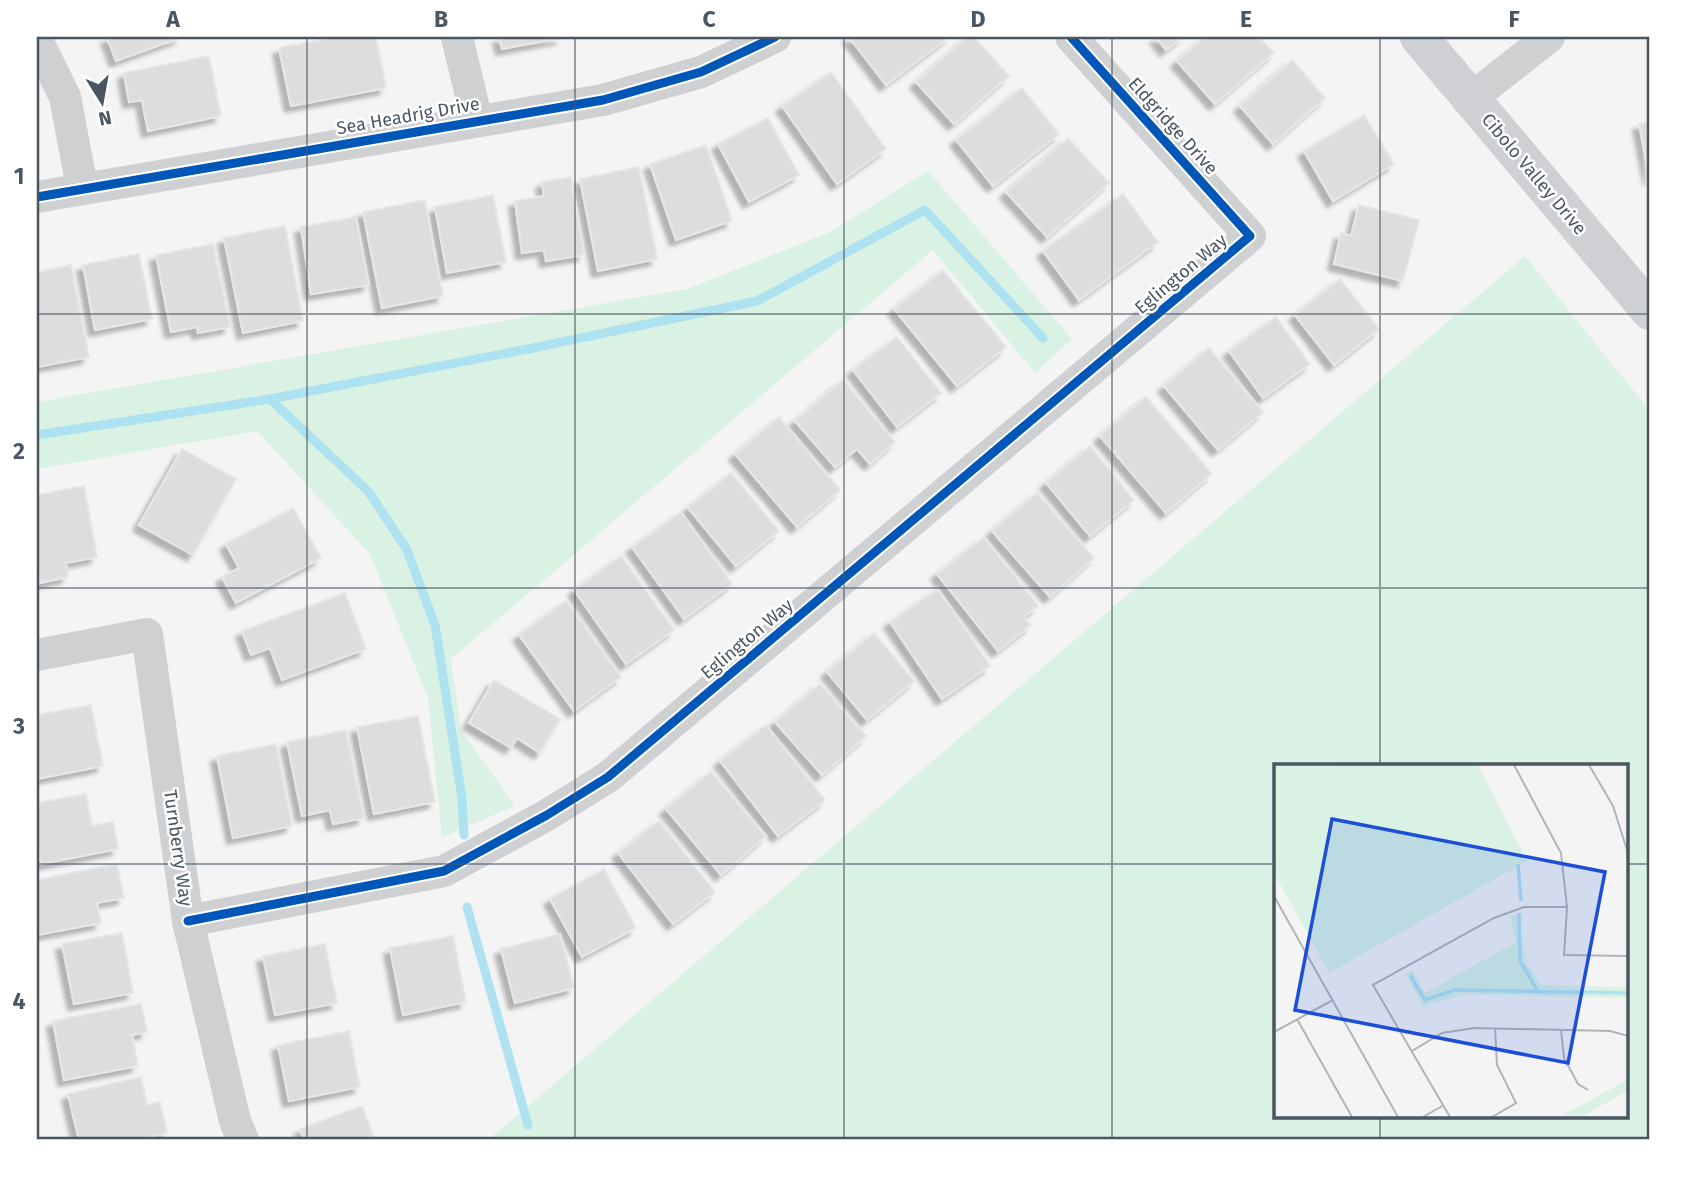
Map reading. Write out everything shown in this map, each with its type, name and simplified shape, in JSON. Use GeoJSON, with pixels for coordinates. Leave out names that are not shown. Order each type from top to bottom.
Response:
{"type":"FeatureCollection","features":[{"type":"Feature","properties":{"kind":"main road","name":"Cibolo Valley Drive"},"geometry":{"type":"LineString","coordinates":[[1419,37],[1650,311]]}},
{"type":"Feature","properties":{"kind":"street"},"geometry":{"type":"LineString","coordinates":[[457,37],[477,121]]}},
{"type":"Feature","properties":{"kind":"street","name":"Sea Headrig Drive"},"geometry":{"type":"LineString","coordinates":[[37,197],[82,187],[603,100],[701,72],[775,37]]}},
{"type":"Feature","properties":{"kind":"street","name":"Eldgridge Drive"},"geometry":{"type":"LineString","coordinates":[[1071,37],[1250,236]]}},
{"type":"Feature","properties":{"kind":"street"},"geometry":{"type":"LineString","coordinates":[[1470,99],[1549,37]]}},
{"type":"Feature","properties":{"kind":"street"},"geometry":{"type":"LineString","coordinates":[[37,40],[65,97],[82,187]]}},
{"type":"Feature","properties":{"kind":"street","name":"Eglington Way"},"geometry":{"type":"LineString","coordinates":[[188,921],[444,871],[547,815],[608,777],[1250,236]]}},
{"type":"Feature","properties":{"kind":"street","name":"Turnberry Way"},"geometry":{"type":"LineString","coordinates":[[37,655],[147,634],[188,921],[234,1121],[243,1140]]}},
{"type":"Feature","properties":{"kind":"green space"},"geometry":{"type":"Polygon","coordinates":[[[928,171],[1072,339],[1035,373],[933,250],[451,659],[461,730],[515,806],[442,837],[428,698],[370,554],[257,431],[37,469],[37,402],[687,289],[830,232],[928,171]]]}},
{"type":"Feature","properties":{"kind":"green space"},"geometry":{"type":"Polygon","coordinates":[[[1525,256],[1650,411],[1650,1140],[488,1140],[1525,256]]]}},
{"type":"Feature","properties":{"kind":"building"},"geometry":{"type":"Polygon","coordinates":[[[107,37],[182,37],[116,61],[107,37]]]}},
{"type":"Feature","properties":{"kind":"building"},"geometry":{"type":"Polygon","coordinates":[[[335,37],[376,37],[386,88],[291,106],[279,48],[335,37]]]}},
{"type":"Feature","properties":{"kind":"building"},"geometry":{"type":"Polygon","coordinates":[[[499,37],[562,37],[562,38],[502,49],[499,37]]]}},
{"type":"Feature","properties":{"kind":"building"},"geometry":{"type":"Polygon","coordinates":[[[849,37],[949,37],[886,85],[849,37]]]}},
{"type":"Feature","properties":{"kind":"building"},"geometry":{"type":"Polygon","coordinates":[[[967,37],[974,37],[1009,76],[954,124],[916,82],[967,37]]]}},
{"type":"Feature","properties":{"kind":"building"},"geometry":{"type":"Polygon","coordinates":[[[1156,37],[1183,37],[1166,50],[1156,37]]]}},
{"type":"Feature","properties":{"kind":"building"},"geometry":{"type":"Polygon","coordinates":[[[1205,37],[1259,37],[1274,53],[1215,104],[1177,61],[1205,37]]]}},
{"type":"Feature","properties":{"kind":"building"},"geometry":{"type":"Polygon","coordinates":[[[209,56],[221,116],[148,131],[142,100],[129,102],[124,73],[209,56]]]}},
{"type":"Feature","properties":{"kind":"building"},"geometry":{"type":"Polygon","coordinates":[[[1292,60],[1325,98],[1273,144],[1240,106],[1292,60]]]}},
{"type":"Feature","properties":{"kind":"building"},"geometry":{"type":"Polygon","coordinates":[[[831,72],[886,149],[837,184],[782,106],[831,72]]]}},
{"type":"Feature","properties":{"kind":"building"},"geometry":{"type":"Polygon","coordinates":[[[1022,88],[1059,134],[993,186],[956,140],[1022,88]]]}},
{"type":"Feature","properties":{"kind":"building"},"geometry":{"type":"Polygon","coordinates":[[[1364,115],[1394,164],[1333,201],[1304,151],[1364,115]]]}},
{"type":"Feature","properties":{"kind":"building"},"geometry":{"type":"Polygon","coordinates":[[[768,118],[799,175],[749,202],[718,144],[768,118]]]}},
{"type":"Feature","properties":{"kind":"building"},"geometry":{"type":"Polygon","coordinates":[[[1650,122],[1650,180],[1639,124],[1650,122]]]}},
{"type":"Feature","properties":{"kind":"building"},"geometry":{"type":"Polygon","coordinates":[[[1068,138],[1109,183],[1047,237],[1006,192],[1068,138]]]}},
{"type":"Feature","properties":{"kind":"building"},"geometry":{"type":"Polygon","coordinates":[[[706,145],[732,221],[676,240],[650,164],[706,145]]]}},
{"type":"Feature","properties":{"kind":"building"},"geometry":{"type":"Polygon","coordinates":[[[639,167],[657,259],[598,271],[580,179],[639,167]]]}},
{"type":"Feature","properties":{"kind":"building"},"geometry":{"type":"Polygon","coordinates":[[[571,177],[584,255],[546,261],[544,250],[522,253],[515,201],[544,196],[542,182],[571,177]]]}},
{"type":"Feature","properties":{"kind":"building"},"geometry":{"type":"Polygon","coordinates":[[[1123,194],[1158,242],[1079,300],[1043,251],[1123,194]]]}},
{"type":"Feature","properties":{"kind":"building"},"geometry":{"type":"Polygon","coordinates":[[[493,195],[506,262],[447,273],[435,207],[493,195]]]}},
{"type":"Feature","properties":{"kind":"building"},"geometry":{"type":"Polygon","coordinates":[[[425,200],[443,296],[382,308],[363,212],[425,200]]]}},
{"type":"Feature","properties":{"kind":"building"},"geometry":{"type":"Polygon","coordinates":[[[1359,205],[1419,220],[1403,281],[1334,264],[1341,233],[1351,236],[1359,205]]]}},
{"type":"Feature","properties":{"kind":"building"},"geometry":{"type":"Polygon","coordinates":[[[356,217],[369,285],[311,294],[301,227],[356,217]]]}},
{"type":"Feature","properties":{"kind":"building"},"geometry":{"type":"Polygon","coordinates":[[[285,226],[303,321],[243,333],[224,238],[285,226]]]}},
{"type":"Feature","properties":{"kind":"building"},"geometry":{"type":"Polygon","coordinates":[[[213,244],[230,327],[198,333],[197,327],[171,332],[156,255],[213,244]]]}},
{"type":"Feature","properties":{"kind":"building"},"geometry":{"type":"Polygon","coordinates":[[[139,254],[152,319],[95,330],[83,265],[139,254]]]}},
{"type":"Feature","properties":{"kind":"building"},"geometry":{"type":"Polygon","coordinates":[[[71,265],[89,357],[37,367],[37,272],[71,265]]]}},
{"type":"Feature","properties":{"kind":"building"},"geometry":{"type":"Polygon","coordinates":[[[943,270],[1006,347],[957,386],[894,309],[943,270]]]}},
{"type":"Feature","properties":{"kind":"building"},"geometry":{"type":"Polygon","coordinates":[[[1340,279],[1379,329],[1334,365],[1295,315],[1340,279]]]}},
{"type":"Feature","properties":{"kind":"building"},"geometry":{"type":"Polygon","coordinates":[[[1276,317],[1310,364],[1263,398],[1229,351],[1276,317]]]}},
{"type":"Feature","properties":{"kind":"building"},"geometry":{"type":"Polygon","coordinates":[[[897,337],[941,393],[897,427],[853,370],[897,337]]]}},
{"type":"Feature","properties":{"kind":"building"},"geometry":{"type":"Polygon","coordinates":[[[1209,348],[1263,412],[1218,450],[1164,386],[1209,348]]]}},
{"type":"Feature","properties":{"kind":"building"},"geometry":{"type":"Polygon","coordinates":[[[843,380],[895,442],[870,464],[857,449],[835,467],[795,421],[843,380]]]}},
{"type":"Feature","properties":{"kind":"building"},"geometry":{"type":"Polygon","coordinates":[[[1146,397],[1212,474],[1166,513],[1100,436],[1146,397]]]}},
{"type":"Feature","properties":{"kind":"building"},"geometry":{"type":"Polygon","coordinates":[[[779,417],[840,490],[797,527],[735,454],[779,417]]]}},
{"type":"Feature","properties":{"kind":"building"},"geometry":{"type":"Polygon","coordinates":[[[1090,446],[1134,500],[1090,536],[1046,483],[1090,446]]]}},
{"type":"Feature","properties":{"kind":"building"},"geometry":{"type":"Polygon","coordinates":[[[182,449],[236,479],[193,555],[139,525],[182,449]]]}},
{"type":"Feature","properties":{"kind":"building"},"geometry":{"type":"Polygon","coordinates":[[[731,473],[779,531],[736,566],[688,508],[731,473]]]}},
{"type":"Feature","properties":{"kind":"building"},"geometry":{"type":"Polygon","coordinates":[[[84,486],[97,557],[66,563],[68,577],[40,583],[37,564],[37,495],[84,486]]]}},
{"type":"Feature","properties":{"kind":"building"},"geometry":{"type":"Polygon","coordinates":[[[1037,493],[1094,558],[1050,597],[992,531],[1037,493]]]}},
{"type":"Feature","properties":{"kind":"building"},"geometry":{"type":"Polygon","coordinates":[[[293,508],[321,558],[236,603],[222,577],[239,568],[226,544],[293,508]]]}},
{"type":"Feature","properties":{"kind":"building"},"geometry":{"type":"Polygon","coordinates":[[[681,512],[732,584],[684,619],[632,547],[681,512]]]}},
{"type":"Feature","properties":{"kind":"building"},"geometry":{"type":"Polygon","coordinates":[[[984,537],[1038,606],[1023,617],[1031,625],[998,651],[937,574],[984,537]]]}},
{"type":"Feature","properties":{"kind":"building"},"geometry":{"type":"Polygon","coordinates":[[[621,556],[674,630],[626,664],[574,590],[621,556]]]}},
{"type":"Feature","properties":{"kind":"building"},"geometry":{"type":"Polygon","coordinates":[[[938,589],[990,666],[942,699],[890,622],[938,589]]]}},
{"type":"Feature","properties":{"kind":"building"},"geometry":{"type":"Polygon","coordinates":[[[345,593],[366,649],[282,680],[270,648],[251,655],[242,631],[345,593]]]}},
{"type":"Feature","properties":{"kind":"building"},"geometry":{"type":"Polygon","coordinates":[[[566,601],[621,677],[574,711],[519,635],[566,601]]]}},
{"type":"Feature","properties":{"kind":"building"},"geometry":{"type":"Polygon","coordinates":[[[874,633],[914,681],[867,720],[827,672],[874,633]]]}},
{"type":"Feature","properties":{"kind":"building"},"geometry":{"type":"Polygon","coordinates":[[[494,680],[560,719],[540,753],[517,738],[511,748],[469,723],[494,680]]]}},
{"type":"Feature","properties":{"kind":"building"},"geometry":{"type":"Polygon","coordinates":[[[820,684],[866,736],[822,775],[775,722],[820,684]]]}},
{"type":"Feature","properties":{"kind":"building"},"geometry":{"type":"Polygon","coordinates":[[[91,705],[103,766],[37,779],[37,715],[91,705]]]}},
{"type":"Feature","properties":{"kind":"building"},"geometry":{"type":"Polygon","coordinates":[[[418,716],[435,802],[374,814],[357,727],[418,716]]]}},
{"type":"Feature","properties":{"kind":"building"},"geometry":{"type":"Polygon","coordinates":[[[766,725],[825,800],[778,836],[720,761],[766,725]]]}},
{"type":"Feature","properties":{"kind":"building"},"geometry":{"type":"Polygon","coordinates":[[[346,730],[364,818],[333,824],[330,810],[302,816],[287,742],[346,730]]]}},
{"type":"Feature","properties":{"kind":"building"},"geometry":{"type":"Polygon","coordinates":[[[276,744],[292,826],[233,838],[217,756],[276,744]]]}},
{"type":"Feature","properties":{"kind":"building"},"geometry":{"type":"Polygon","coordinates":[[[711,772],[766,836],[721,875],[666,809],[711,772]]]}},
{"type":"Feature","properties":{"kind":"building"},"geometry":{"type":"Polygon","coordinates":[[[86,794],[92,826],[113,822],[118,849],[41,864],[37,844],[37,803],[86,794]]]}},
{"type":"Feature","properties":{"kind":"building"},"geometry":{"type":"Polygon","coordinates":[[[659,821],[715,892],[673,924],[618,853],[659,821]]]}},
{"type":"Feature","properties":{"kind":"building"},"geometry":{"type":"Polygon","coordinates":[[[117,864],[124,898],[97,903],[101,923],[37,935],[37,880],[117,864]]]}},
{"type":"Feature","properties":{"kind":"building"},"geometry":{"type":"Polygon","coordinates":[[[604,869],[636,928],[582,957],[550,899],[604,869]]]}},
{"type":"Feature","properties":{"kind":"building"},"geometry":{"type":"Polygon","coordinates":[[[122,933],[133,993],[74,1004],[62,944],[122,933]]]}},
{"type":"Feature","properties":{"kind":"building"},"geometry":{"type":"Polygon","coordinates":[[[560,934],[574,988],[515,1003],[501,949],[560,934]]]}},
{"type":"Feature","properties":{"kind":"building"},"geometry":{"type":"Polygon","coordinates":[[[453,936],[466,1002],[403,1015],[390,948],[453,936]]]}},
{"type":"Feature","properties":{"kind":"building"},"geometry":{"type":"Polygon","coordinates":[[[325,944],[337,1003],[275,1015],[263,956],[325,944]]]}},
{"type":"Feature","properties":{"kind":"building"},"geometry":{"type":"Polygon","coordinates":[[[141,1004],[147,1032],[132,1035],[138,1066],[64,1080],[53,1021],[141,1004]]]}},
{"type":"Feature","properties":{"kind":"building"},"geometry":{"type":"Polygon","coordinates":[[[349,1031],[360,1087],[289,1101],[278,1045],[349,1031]]]}},
{"type":"Feature","properties":{"kind":"building"},"geometry":{"type":"Polygon","coordinates":[[[141,1077],[147,1105],[160,1102],[167,1133],[136,1140],[79,1140],[68,1094],[141,1077]]]}},
{"type":"Feature","properties":{"kind":"building"},"geometry":{"type":"Polygon","coordinates":[[[362,1106],[375,1140],[304,1140],[300,1129],[362,1106]]]}},
{"type":"Feature","properties":{"kind":"waterway"},"geometry":{"type":"LineString","coordinates":[[37,435],[270,399],[757,301],[925,210],[1043,338]]}},
{"type":"Feature","properties":{"kind":"waterway"},"geometry":{"type":"LineString","coordinates":[[270,399],[368,491],[407,550],[435,625],[462,798],[464,835]]}},
{"type":"Feature","properties":{"kind":"waterway"},"geometry":{"type":"LineString","coordinates":[[467,907],[528,1125]]}},
{"type":"Feature","properties":{"kind":"cycle path"},"geometry":{"type":"LineString","coordinates":[[37,197],[603,100],[701,72],[775,37]]}},
{"type":"Feature","properties":{"kind":"cycle path"},"geometry":{"type":"LineString","coordinates":[[188,921],[444,871],[547,815],[608,777],[1250,236],[1071,37]]}}]}
